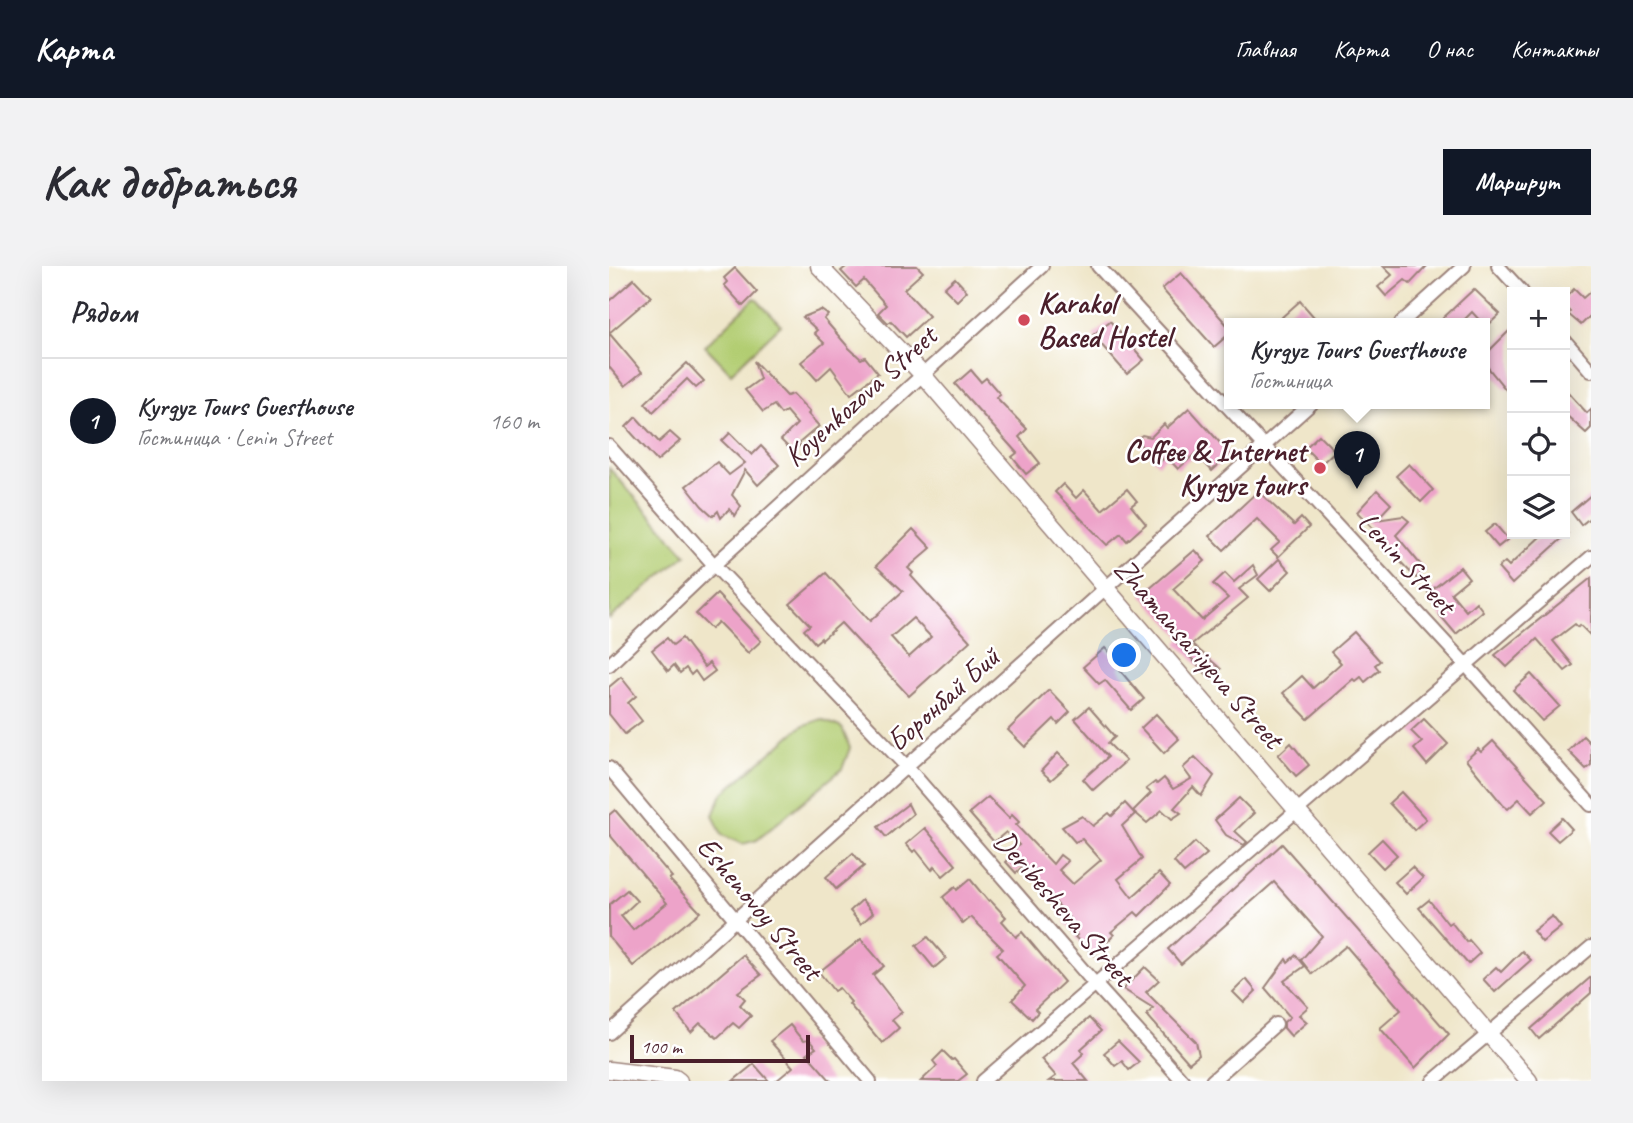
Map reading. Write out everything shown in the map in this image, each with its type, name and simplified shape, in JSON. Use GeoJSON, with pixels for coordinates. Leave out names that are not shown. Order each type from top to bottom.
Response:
{"type":"FeatureCollection","features":[{"type":"Feature","properties":{"kind":"main road","name":"Zhamansariyeva Street"},"geometry":{"type":"LineString","coordinates":[[820,266],[922,374],[1529,1081]]}},
{"type":"Feature","properties":{"kind":"main road"},"geometry":{"type":"LineString","coordinates":[[609,1070],[676,1080]]}},
{"type":"Feature","properties":{"kind":"street","name":"Koyenkozova Street"},"geometry":{"type":"LineString","coordinates":[[609,665],[714,565],[1042,266]]}},
{"type":"Feature","properties":{"kind":"street","name":"Lenin Street"},"geometry":{"type":"LineString","coordinates":[[1098,266],[1224,404]]}},
{"type":"Feature","properties":{"kind":"street"},"geometry":{"type":"LineString","coordinates":[[1407,318],[1464,266]]}},
{"type":"Feature","properties":{"kind":"street"},"geometry":{"type":"LineString","coordinates":[[1498,266],[1517,287]]}},
{"type":"Feature","properties":{"kind":"street"},"geometry":{"type":"LineString","coordinates":[[1570,347],[1591,371]]}},
{"type":"Feature","properties":{"kind":"street","name":"Lenin Street"},"geometry":{"type":"LineString","coordinates":[[1228,409],[1466,665],[1591,805]]}},
{"type":"Feature","properties":{"kind":"street","name":"Боронбай Бий"},"geometry":{"type":"LineString","coordinates":[[609,1033],[1305,409]]}},
{"type":"Feature","properties":{"kind":"street","name":"Deribesheva Street"},"geometry":{"type":"LineString","coordinates":[[609,446],[714,565],[907,767],[1183,1081]]}},
{"type":"Feature","properties":{"kind":"street"},"geometry":{"type":"LineString","coordinates":[[983,1081],[1591,557]]}},
{"type":"Feature","properties":{"kind":"street","name":"Eshenovoy Street"},"geometry":{"type":"LineString","coordinates":[[609,768],[870,1081]]}},
{"type":"Feature","properties":{"kind":"street"},"geometry":{"type":"LineString","coordinates":[[1433,1081],[1591,947]]}},
{"type":"Feature","properties":{"kind":"street"},"geometry":{"type":"LineString","coordinates":[[1212,1081],[1276,1024]]}},
{"type":"Feature","properties":{"kind":"green space"},"geometry":{"type":"Polygon","coordinates":[[[755,298],[781,325],[731,373],[705,346],[755,298]]]}},
{"type":"Feature","properties":{"kind":"green space"},"geometry":{"type":"Polygon","coordinates":[[[609,468],[686,555],[609,619],[609,468]]]}},
{"type":"Feature","properties":{"kind":"green space"},"geometry":{"type":"Polygon","coordinates":[[[821,719],[842,728],[850,748],[842,769],[757,840],[743,844],[722,835],[713,815],[722,794],[802,726],[821,719]]]}},
{"type":"Feature","properties":{"kind":"building"},"geometry":{"type":"Polygon","coordinates":[[[847,266],[917,266],[923,272],[904,289],[929,316],[906,337],[891,321],[888,323],[878,313],[886,305],[864,280],[856,287],[841,271],[847,266]]]}},
{"type":"Feature","properties":{"kind":"building"},"geometry":{"type":"Polygon","coordinates":[[[1383,266],[1427,266],[1410,284],[1405,280],[1386,296],[1378,287],[1392,275],[1383,266]]]}},
{"type":"Feature","properties":{"kind":"building"},"geometry":{"type":"Polygon","coordinates":[[[735,268],[757,292],[743,306],[724,285],[727,282],[724,278],[735,268]]]}},
{"type":"Feature","properties":{"kind":"building"},"geometry":{"type":"Polygon","coordinates":[[[1181,273],[1224,321],[1224,338],[1214,347],[1162,289],[1181,273]]]}},
{"type":"Feature","properties":{"kind":"building"},"geometry":{"type":"Polygon","coordinates":[[[955,278],[967,291],[957,301],[944,288],[955,278]]]}},
{"type":"Feature","properties":{"kind":"building"},"geometry":{"type":"Polygon","coordinates":[[[634,279],[651,297],[609,333],[609,301],[634,279]]]}},
{"type":"Feature","properties":{"kind":"building"},"geometry":{"type":"Polygon","coordinates":[[[1474,289],[1500,314],[1490,323],[1490,318],[1477,318],[1472,312],[1466,318],[1443,318],[1474,289]]]}},
{"type":"Feature","properties":{"kind":"building"},"geometry":{"type":"Polygon","coordinates":[[[1574,289],[1583,298],[1591,291],[1591,315],[1581,325],[1570,316],[1570,293],[1574,289]]]}},
{"type":"Feature","properties":{"kind":"building"},"geometry":{"type":"Polygon","coordinates":[[[1300,301],[1314,317],[1283,318],[1300,301]]]}},
{"type":"Feature","properties":{"kind":"building"},"geometry":{"type":"Polygon","coordinates":[[[821,310],[828,315],[824,319],[849,348],[861,359],[865,357],[878,373],[851,394],[831,367],[817,380],[801,362],[824,343],[814,333],[817,330],[803,317],[821,310]]]}},
{"type":"Feature","properties":{"kind":"building"},"geometry":{"type":"Polygon","coordinates":[[[1110,321],[1144,360],[1127,374],[1093,335],[1110,321]]]}},
{"type":"Feature","properties":{"kind":"building"},"geometry":{"type":"Polygon","coordinates":[[[609,333],[642,372],[625,386],[609,367],[609,333]]]}},
{"type":"Feature","properties":{"kind":"building"},"geometry":{"type":"Polygon","coordinates":[[[1507,333],[1506,390],[1490,370],[1490,350],[1507,333]]]}},
{"type":"Feature","properties":{"kind":"building"},"geometry":{"type":"Polygon","coordinates":[[[754,361],[787,396],[793,394],[819,426],[798,444],[800,445],[793,452],[781,440],[797,424],[786,411],[781,414],[774,405],[763,412],[745,390],[760,379],[754,361]]]}},
{"type":"Feature","properties":{"kind":"building"},"geometry":{"type":"Polygon","coordinates":[[[687,363],[704,381],[696,388],[687,379],[653,412],[645,403],[687,363]]]}},
{"type":"Feature","properties":{"kind":"building"},"geometry":{"type":"Polygon","coordinates":[[[971,370],[981,382],[986,378],[1000,394],[996,397],[1027,429],[1019,437],[1040,463],[1026,474],[1012,457],[1017,453],[955,384],[971,370]]]}},
{"type":"Feature","properties":{"kind":"building"},"geometry":{"type":"Polygon","coordinates":[[[1570,394],[1587,413],[1591,409],[1591,428],[1586,433],[1570,419],[1570,394]]]}},
{"type":"Feature","properties":{"kind":"building"},"geometry":{"type":"Polygon","coordinates":[[[1189,408],[1230,454],[1212,471],[1196,453],[1178,469],[1166,456],[1158,464],[1136,440],[1142,435],[1151,437],[1164,424],[1167,428],[1189,408]]]}},
{"type":"Feature","properties":{"kind":"building"},"geometry":{"type":"Polygon","coordinates":[[[636,417],[659,442],[670,432],[680,441],[657,461],[626,427],[636,417]]]}},
{"type":"Feature","properties":{"kind":"building"},"geometry":{"type":"Polygon","coordinates":[[[730,433],[752,455],[761,446],[779,465],[758,485],[745,470],[732,495],[741,506],[735,516],[729,509],[721,518],[718,511],[713,516],[702,506],[686,486],[717,462],[729,475],[745,463],[722,441],[730,433]]]}},
{"type":"Feature","properties":{"kind":"building"},"geometry":{"type":"Polygon","coordinates":[[[1319,435],[1335,451],[1321,464],[1305,448],[1319,435]]]}},
{"type":"Feature","properties":{"kind":"building"},"geometry":{"type":"Polygon","coordinates":[[[1409,464],[1433,490],[1421,502],[1396,476],[1409,464]]]}},
{"type":"Feature","properties":{"kind":"building"},"geometry":{"type":"Polygon","coordinates":[[[1063,484],[1076,498],[1084,490],[1102,510],[1127,489],[1137,501],[1131,506],[1146,524],[1127,541],[1121,534],[1107,545],[1055,492],[1063,484]]]}},
{"type":"Feature","properties":{"kind":"building"},"geometry":{"type":"Polygon","coordinates":[[[1377,490],[1391,504],[1376,520],[1403,516],[1409,521],[1396,535],[1425,570],[1416,578],[1371,531],[1374,529],[1357,512],[1377,490]]]}},
{"type":"Feature","properties":{"kind":"building"},"geometry":{"type":"Polygon","coordinates":[[[1258,491],[1294,525],[1301,518],[1309,527],[1278,557],[1271,550],[1280,542],[1257,519],[1224,550],[1210,536],[1258,491]]]}},
{"type":"Feature","properties":{"kind":"building"},"geometry":{"type":"Polygon","coordinates":[[[1591,495],[1591,517],[1581,525],[1571,512],[1591,495]]]}},
{"type":"Feature","properties":{"kind":"building"},"geometry":{"type":"Polygon","coordinates":[[[1495,524],[1508,539],[1498,547],[1485,532],[1495,524]]]}},
{"type":"Feature","properties":{"kind":"building"},"geometry":{"type":"Polygon","coordinates":[[[913,529],[931,548],[908,568],[913,573],[911,576],[970,641],[909,696],[841,623],[815,643],[804,630],[810,625],[790,604],[826,573],[870,621],[903,591],[876,566],[913,529]],[[913,618],[891,637],[909,657],[931,637],[913,618]]]}},
{"type":"Feature","properties":{"kind":"building"},"geometry":{"type":"Polygon","coordinates":[[[1538,539],[1562,539],[1512,584],[1498,568],[1505,562],[1509,566],[1538,539]]]}},
{"type":"Feature","properties":{"kind":"building"},"geometry":{"type":"Polygon","coordinates":[[[1195,550],[1205,561],[1173,589],[1202,620],[1228,598],[1213,584],[1225,573],[1234,582],[1253,565],[1258,575],[1239,589],[1248,598],[1192,644],[1221,669],[1211,679],[1177,643],[1182,638],[1142,595],[1195,550]]]}},
{"type":"Feature","properties":{"kind":"building"},"geometry":{"type":"Polygon","coordinates":[[[1279,559],[1290,571],[1270,591],[1258,579],[1279,559]]]}},
{"type":"Feature","properties":{"kind":"building"},"geometry":{"type":"Polygon","coordinates":[[[1460,567],[1469,578],[1451,593],[1466,611],[1476,602],[1483,611],[1456,634],[1439,614],[1442,611],[1428,593],[1460,567]]]}},
{"type":"Feature","properties":{"kind":"building"},"geometry":{"type":"Polygon","coordinates":[[[1591,578],[1591,636],[1580,625],[1578,627],[1575,624],[1553,641],[1573,665],[1565,671],[1537,639],[1507,667],[1495,655],[1591,578]]]}},
{"type":"Feature","properties":{"kind":"building"},"geometry":{"type":"Polygon","coordinates":[[[717,594],[761,641],[748,653],[718,622],[711,629],[696,614],[717,594]]]}},
{"type":"Feature","properties":{"kind":"building"},"geometry":{"type":"Polygon","coordinates":[[[1354,632],[1380,661],[1375,665],[1379,670],[1365,682],[1361,677],[1356,681],[1354,679],[1308,719],[1283,693],[1302,676],[1313,688],[1341,663],[1331,652],[1354,632]]]}},
{"type":"Feature","properties":{"kind":"building"},"geometry":{"type":"Polygon","coordinates":[[[667,638],[673,645],[682,638],[704,667],[709,663],[715,671],[702,681],[695,671],[691,675],[686,668],[680,673],[674,665],[668,671],[652,650],[667,638]]]}},
{"type":"Feature","properties":{"kind":"building"},"geometry":{"type":"Polygon","coordinates":[[[1105,648],[1121,665],[1118,668],[1144,699],[1131,710],[1105,680],[1099,684],[1083,667],[1105,648]]]}},
{"type":"Feature","properties":{"kind":"building"},"geometry":{"type":"Polygon","coordinates":[[[1531,674],[1560,706],[1542,721],[1513,690],[1531,674]]]}},
{"type":"Feature","properties":{"kind":"building"},"geometry":{"type":"Polygon","coordinates":[[[621,677],[636,696],[628,703],[642,721],[625,734],[609,714],[609,687],[621,677]]]}},
{"type":"Feature","properties":{"kind":"building"},"geometry":{"type":"Polygon","coordinates":[[[1049,690],[1070,712],[1058,724],[1054,719],[1025,747],[1008,730],[1049,690]]]}},
{"type":"Feature","properties":{"kind":"building"},"geometry":{"type":"Polygon","coordinates":[[[1089,707],[1115,737],[1108,743],[1126,761],[1093,790],[1083,779],[1108,757],[1075,719],[1089,707]]]}},
{"type":"Feature","properties":{"kind":"building"},"geometry":{"type":"Polygon","coordinates":[[[1156,714],[1179,739],[1164,753],[1141,728],[1156,714]]]}},
{"type":"Feature","properties":{"kind":"building"},"geometry":{"type":"Polygon","coordinates":[[[1424,719],[1448,744],[1427,765],[1414,749],[1422,742],[1411,731],[1424,719]]]}},
{"type":"Feature","properties":{"kind":"building"},"geometry":{"type":"Polygon","coordinates":[[[1583,736],[1591,744],[1591,765],[1586,769],[1568,751],[1583,736]]]}},
{"type":"Feature","properties":{"kind":"building"},"geometry":{"type":"Polygon","coordinates":[[[1493,741],[1547,800],[1532,813],[1519,799],[1508,809],[1503,805],[1466,760],[1493,741]]]}},
{"type":"Feature","properties":{"kind":"building"},"geometry":{"type":"Polygon","coordinates":[[[1291,743],[1309,765],[1296,776],[1278,755],[1291,743]]]}},
{"type":"Feature","properties":{"kind":"building"},"geometry":{"type":"Polygon","coordinates":[[[1058,753],[1069,764],[1051,780],[1041,771],[1058,753]]]}},
{"type":"Feature","properties":{"kind":"building"},"geometry":{"type":"Polygon","coordinates":[[[1195,757],[1214,776],[1201,796],[1193,787],[1174,808],[1181,813],[1172,819],[1162,810],[1147,823],[1133,811],[1151,793],[1146,789],[1155,782],[1157,784],[1164,778],[1173,789],[1191,779],[1183,768],[1195,757]]]}},
{"type":"Feature","properties":{"kind":"building"},"geometry":{"type":"Polygon","coordinates":[[[1401,792],[1426,819],[1414,830],[1389,803],[1401,792]]]}},
{"type":"Feature","properties":{"kind":"building"},"geometry":{"type":"Polygon","coordinates":[[[988,797],[1009,818],[1012,815],[1019,822],[1016,825],[1053,864],[1060,855],[1068,861],[1059,870],[1073,884],[1101,860],[1082,839],[1075,842],[1062,827],[1082,816],[1093,826],[1109,813],[1112,816],[1125,803],[1135,814],[1122,826],[1142,859],[1118,879],[1132,897],[1159,873],[1170,885],[1139,916],[1135,912],[1111,932],[1114,935],[1094,955],[1075,937],[1077,935],[1064,922],[1069,918],[1035,878],[1022,867],[1016,873],[1006,862],[1011,857],[1010,853],[1019,845],[1006,832],[994,842],[969,813],[988,797]]]}},
{"type":"Feature","properties":{"kind":"building"},"geometry":{"type":"Polygon","coordinates":[[[1239,798],[1254,813],[1235,831],[1247,842],[1244,845],[1226,835],[1215,820],[1239,798]]]}},
{"type":"Feature","properties":{"kind":"building"},"geometry":{"type":"Polygon","coordinates":[[[908,804],[913,814],[886,837],[878,827],[908,804]]]}},
{"type":"Feature","properties":{"kind":"building"},"geometry":{"type":"Polygon","coordinates":[[[615,810],[672,877],[669,879],[700,912],[633,966],[609,937],[609,905],[627,890],[637,901],[621,916],[633,930],[667,903],[609,834],[609,815],[615,810]]]}},
{"type":"Feature","properties":{"kind":"building"},"geometry":{"type":"Polygon","coordinates":[[[1562,818],[1572,829],[1558,841],[1548,831],[1562,818]]]}},
{"type":"Feature","properties":{"kind":"building"},"geometry":{"type":"Polygon","coordinates":[[[925,828],[956,865],[943,876],[934,866],[932,870],[916,850],[913,852],[906,844],[925,828]]]}},
{"type":"Feature","properties":{"kind":"building"},"geometry":{"type":"Polygon","coordinates":[[[1382,839],[1397,855],[1383,868],[1368,852],[1382,839]]]}},
{"type":"Feature","properties":{"kind":"building"},"geometry":{"type":"Polygon","coordinates":[[[1195,842],[1207,854],[1184,873],[1174,862],[1195,842]]]}},
{"type":"Feature","properties":{"kind":"building"},"geometry":{"type":"Polygon","coordinates":[[[1282,844],[1449,1034],[1415,1068],[1380,1028],[1401,1010],[1346,946],[1312,974],[1301,960],[1322,936],[1274,882],[1181,964],[1168,949],[1282,844]]]}},
{"type":"Feature","properties":{"kind":"building"},"geometry":{"type":"Polygon","coordinates":[[[853,853],[864,866],[836,889],[826,877],[853,853]]]}},
{"type":"Feature","properties":{"kind":"building"},"geometry":{"type":"Polygon","coordinates":[[[1412,867],[1423,878],[1406,894],[1395,882],[1412,867]]]}},
{"type":"Feature","properties":{"kind":"building"},"geometry":{"type":"Polygon","coordinates":[[[970,879],[1006,917],[1002,921],[1016,937],[1022,932],[1064,982],[1035,1009],[1038,1012],[1032,1019],[1012,1000],[1025,986],[997,954],[1003,949],[971,917],[963,924],[943,897],[970,879]]]}},
{"type":"Feature","properties":{"kind":"building"},"geometry":{"type":"Polygon","coordinates":[[[862,900],[873,913],[861,924],[850,911],[862,900]]]}},
{"type":"Feature","properties":{"kind":"building"},"geometry":{"type":"Polygon","coordinates":[[[1429,900],[1448,924],[1451,922],[1480,953],[1468,964],[1419,908],[1429,900]]]}},
{"type":"Feature","properties":{"kind":"building"},"geometry":{"type":"Polygon","coordinates":[[[1552,916],[1561,927],[1542,942],[1533,931],[1552,916]]]}},
{"type":"Feature","properties":{"kind":"building"},"geometry":{"type":"Polygon","coordinates":[[[928,937],[946,958],[934,968],[916,946],[928,937]]]}},
{"type":"Feature","properties":{"kind":"building"},"geometry":{"type":"Polygon","coordinates":[[[861,939],[884,966],[873,975],[902,1012],[892,1020],[899,1028],[882,1043],[839,988],[834,991],[819,972],[861,939]]]}},
{"type":"Feature","properties":{"kind":"building"},"geometry":{"type":"Polygon","coordinates":[[[1522,951],[1531,960],[1495,992],[1483,979],[1496,967],[1501,972],[1522,951]]]}},
{"type":"Feature","properties":{"kind":"building"},"geometry":{"type":"Polygon","coordinates":[[[743,955],[761,975],[738,992],[745,999],[740,1005],[751,1016],[739,1028],[733,1023],[717,1038],[700,1023],[691,1032],[676,1013],[743,955]]]}},
{"type":"Feature","properties":{"kind":"building"},"geometry":{"type":"Polygon","coordinates":[[[1296,955],[1305,966],[1284,981],[1308,1007],[1299,1015],[1307,1022],[1291,1036],[1284,1028],[1284,1022],[1290,1017],[1265,988],[1286,959],[1288,962],[1296,955]]]}},
{"type":"Feature","properties":{"kind":"building"},"geometry":{"type":"Polygon","coordinates":[[[1145,967],[1159,980],[1146,992],[1196,1042],[1199,1055],[1189,1063],[1147,1015],[1153,1008],[1123,989],[1145,967]]]}},
{"type":"Feature","properties":{"kind":"building"},"geometry":{"type":"Polygon","coordinates":[[[1591,977],[1591,993],[1539,1039],[1531,1029],[1591,977]]]}},
{"type":"Feature","properties":{"kind":"building"},"geometry":{"type":"Polygon","coordinates":[[[1246,979],[1256,991],[1244,1003],[1233,992],[1246,979]]]}},
{"type":"Feature","properties":{"kind":"building"},"geometry":{"type":"Polygon","coordinates":[[[1089,1018],[1101,1031],[1081,1049],[1084,1053],[1073,1063],[1088,1081],[1049,1081],[1056,1076],[1041,1059],[1089,1018]]]}},
{"type":"Feature","properties":{"kind":"building"},"geometry":{"type":"Polygon","coordinates":[[[790,1025],[803,1041],[809,1040],[816,1048],[807,1054],[831,1081],[776,1081],[793,1067],[770,1041],[790,1025]]]}},
{"type":"Feature","properties":{"kind":"building"},"geometry":{"type":"Polygon","coordinates":[[[1118,1041],[1139,1062],[1129,1070],[1122,1061],[1115,1066],[1104,1053],[1118,1041]]]}},
{"type":"Feature","properties":{"kind":"building"},"geometry":{"type":"Polygon","coordinates":[[[943,1051],[967,1074],[958,1081],[921,1081],[937,1066],[933,1061],[943,1051]]]}},
{"type":"Feature","properties":{"kind":"building"},"geometry":{"type":"Polygon","coordinates":[[[754,1064],[769,1081],[733,1081],[754,1064]]]}},
{"type":"Feature","properties":{"kind":"place","name":"Karakol Based Hostel"},"geometry":{"type":"Point","coordinates":[1024,320]}},
{"type":"Feature","properties":{"kind":"place","name":"Coffee & Internet Kyrgyz tours"},"geometry":{"type":"Point","coordinates":[1320,468]}},
{"type":"Feature","properties":{"kind":"place","name":"Kyrgyz Tours Guesthouse"},"geometry":{"type":"Point","coordinates":[1357,489]}}]}
